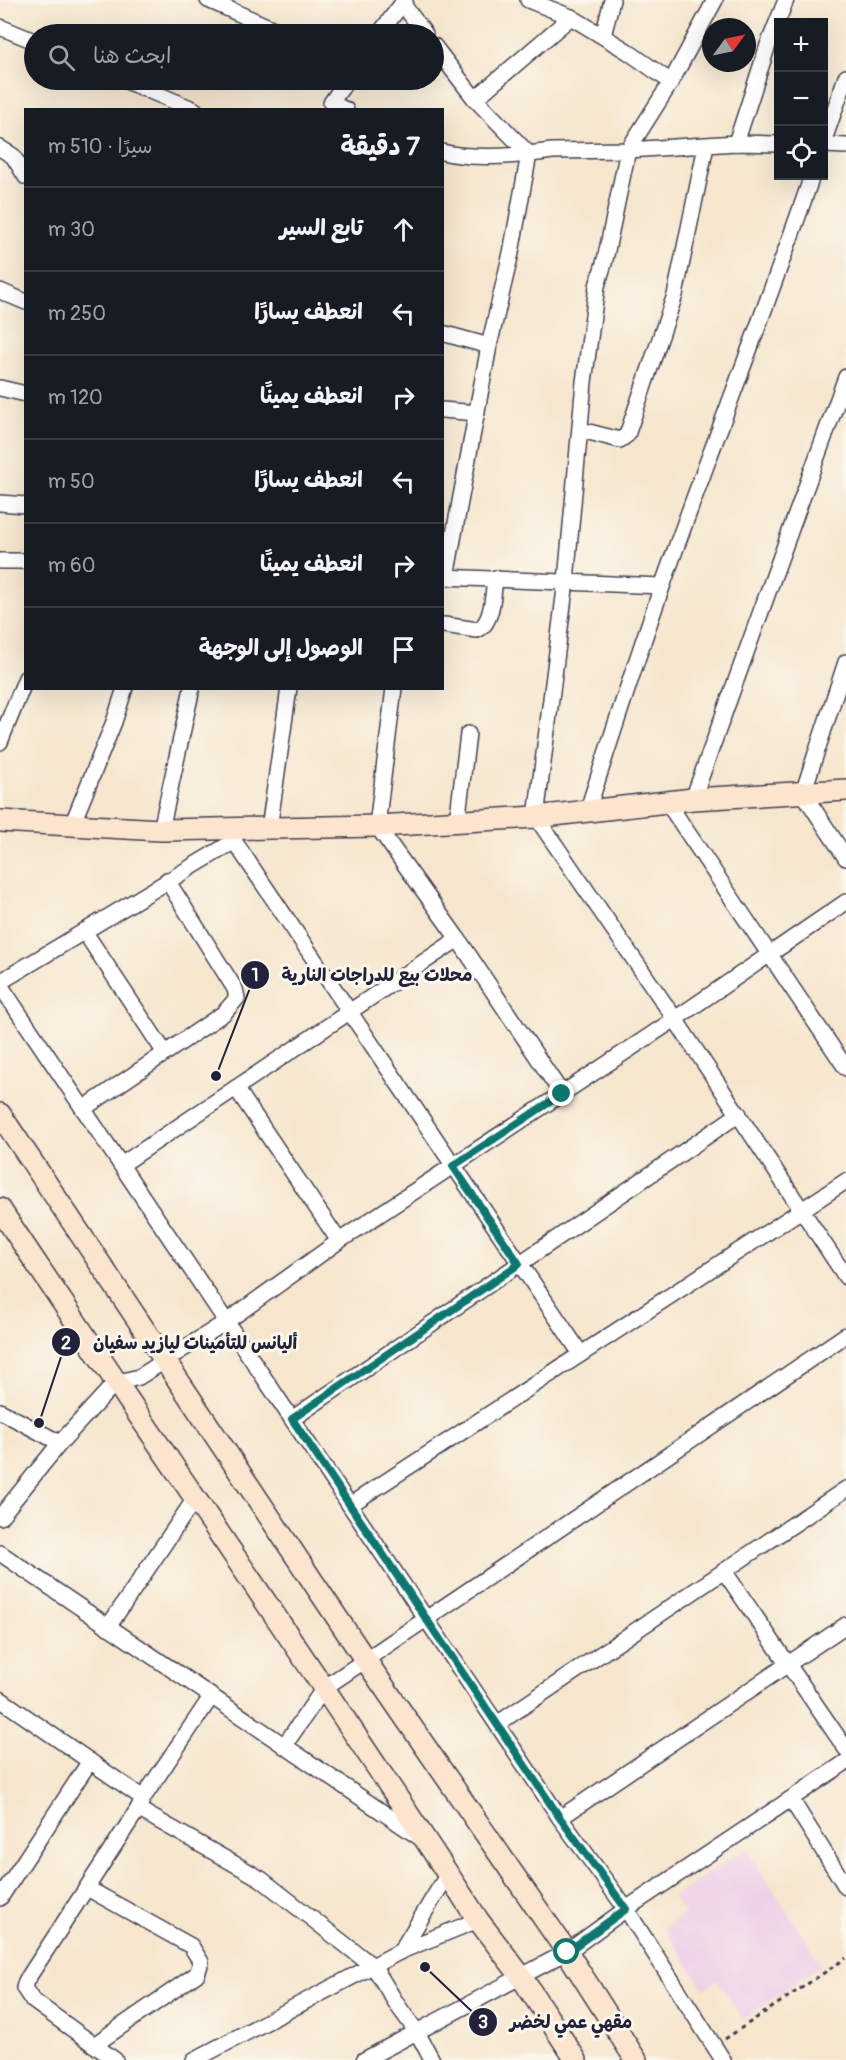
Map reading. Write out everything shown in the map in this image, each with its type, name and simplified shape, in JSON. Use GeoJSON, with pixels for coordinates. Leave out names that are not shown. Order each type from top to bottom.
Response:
{"type":"FeatureCollection","features":[{"type":"Feature","properties":{"kind":"street"},"geometry":{"type":"LineString","coordinates":[[208,0],[262,24]]}},
{"type":"Feature","properties":{"kind":"street"},"geometry":{"type":"LineString","coordinates":[[528,0],[571,17],[671,82]]}},
{"type":"Feature","properties":{"kind":"street"},"geometry":{"type":"LineString","coordinates":[[603,36],[612,0]]}},
{"type":"Feature","properties":{"kind":"street"},"geometry":{"type":"LineString","coordinates":[[715,0],[671,82],[628,150],[605,260],[597,286],[587,359],[566,581],[536,817],[675,1019],[846,1277]]}},
{"type":"Feature","properties":{"kind":"street"},"geometry":{"type":"LineString","coordinates":[[736,143],[768,45],[786,0]]}},
{"type":"Feature","properties":{"kind":"street"},"geometry":{"type":"LineString","coordinates":[[387,24],[404,1],[419,24]]}},
{"type":"Feature","properties":{"kind":"street"},"geometry":{"type":"LineString","coordinates":[[475,99],[571,17]]}},
{"type":"Feature","properties":{"kind":"street"},"geometry":{"type":"LineString","coordinates":[[0,27],[24,37]]}},
{"type":"Feature","properties":{"kind":"street"},"geometry":{"type":"LineString","coordinates":[[444,59],[475,99],[529,154]]}},
{"type":"Feature","properties":{"kind":"street"},"geometry":{"type":"LineString","coordinates":[[828,129],[846,77]]}},
{"type":"Feature","properties":{"kind":"street"},"geometry":{"type":"LineString","coordinates":[[148,90],[190,108]]}},
{"type":"Feature","properties":{"kind":"street"},"geometry":{"type":"LineString","coordinates":[[332,106],[341,90]]}},
{"type":"Feature","properties":{"kind":"street"},"geometry":{"type":"LineString","coordinates":[[444,152],[473,156],[736,143],[774,144]]}},
{"type":"Feature","properties":{"kind":"street"},"geometry":{"type":"LineString","coordinates":[[828,145],[846,146]]}},
{"type":"Feature","properties":{"kind":"street"},"geometry":{"type":"LineString","coordinates":[[581,430],[620,440],[627,435],[675,295],[706,146]]}},
{"type":"Feature","properties":{"kind":"street"},"geometry":{"type":"LineString","coordinates":[[2,154],[18,163],[24,174]]}},
{"type":"Feature","properties":{"kind":"street"},"geometry":{"type":"LineString","coordinates":[[529,154],[511,253],[489,346],[444,577],[662,586]]}},
{"type":"Feature","properties":{"kind":"street"},"geometry":{"type":"LineString","coordinates":[[587,812],[662,586],[811,180]]}},
{"type":"Feature","properties":{"kind":"street"},"geometry":{"type":"LineString","coordinates":[[0,291],[24,301]]}},
{"type":"Feature","properties":{"kind":"street"},"geometry":{"type":"LineString","coordinates":[[444,334],[489,346]]}},
{"type":"Feature","properties":{"kind":"street"},"geometry":{"type":"LineString","coordinates":[[693,799],[846,378]]}},
{"type":"Feature","properties":{"kind":"street"},"geometry":{"type":"LineString","coordinates":[[0,388],[24,394]]}},
{"type":"Feature","properties":{"kind":"street"},"geometry":{"type":"LineString","coordinates":[[444,410],[477,413]]}},
{"type":"Feature","properties":{"kind":"street"},"geometry":{"type":"LineString","coordinates":[[0,503],[24,505]]}},
{"type":"Feature","properties":{"kind":"street"},"geometry":{"type":"LineString","coordinates":[[0,561],[24,561]]}},
{"type":"Feature","properties":{"kind":"street"},"geometry":{"type":"LineString","coordinates":[[444,625],[477,630],[485,625],[495,578]]}},
{"type":"Feature","properties":{"kind":"street"},"geometry":{"type":"LineString","coordinates":[[803,793],[846,662]]}},
{"type":"Feature","properties":{"kind":"street"},"geometry":{"type":"LineString","coordinates":[[0,742],[24,683]]}},
{"type":"Feature","properties":{"kind":"street"},"geometry":{"type":"LineString","coordinates":[[72,825],[114,722],[123,690]]}},
{"type":"Feature","properties":{"kind":"street"},"geometry":{"type":"LineString","coordinates":[[161,830],[192,690]]}},
{"type":"Feature","properties":{"kind":"street"},"geometry":{"type":"LineString","coordinates":[[268,829],[289,690]]}},
{"type":"Feature","properties":{"kind":"street"},"geometry":{"type":"LineString","coordinates":[[394,690],[376,826],[458,939],[562,1094]]}},
{"type":"Feature","properties":{"kind":"street"},"geometry":{"type":"LineString","coordinates":[[457,823],[468,734]]}},
{"type":"Feature","properties":{"kind":"street"},"geometry":{"type":"LineString","coordinates":[[0,821],[229,835],[268,829],[457,823],[587,812],[693,799],[846,790]]}},
{"type":"Feature","properties":{"kind":"street"},"geometry":{"type":"LineString","coordinates":[[803,793],[846,858]]}},
{"type":"Feature","properties":{"kind":"street"},"geometry":{"type":"LineString","coordinates":[[667,802],[846,1068]]}},
{"type":"Feature","properties":{"kind":"street"},"geometry":{"type":"LineString","coordinates":[[229,835],[168,880],[0,983],[560,1818],[626,1909],[723,2060]]}},
{"type":"Feature","properties":{"kind":"street"},"geometry":{"type":"LineString","coordinates":[[229,835],[581,1354]]}},
{"type":"Feature","properties":{"kind":"street"},"geometry":{"type":"LineString","coordinates":[[83,1109],[224,1013],[237,998],[235,989],[168,880]]}},
{"type":"Feature","properties":{"kind":"street"},"geometry":{"type":"LineString","coordinates":[[0,1517],[60,1443],[115,1383],[139,1377],[226,1322],[339,1241],[675,1019],[846,902]]}},
{"type":"Feature","properties":{"kind":"street"},"geometry":{"type":"LineString","coordinates":[[84,931],[165,1053]]}},
{"type":"Feature","properties":{"kind":"street"},"geometry":{"type":"LineString","coordinates":[[121,1165],[458,939]]}},
{"type":"Feature","properties":{"kind":"street"},"geometry":{"type":"LineString","coordinates":[[236,1088],[339,1241]]}},
{"type":"Feature","properties":{"kind":"street"},"geometry":{"type":"LineString","coordinates":[[0,1114],[365,1660],[567,1952],[636,2060]]}},
{"type":"Feature","properties":{"kind":"street"},"geometry":{"type":"LineString","coordinates":[[292,1419],[738,1114]]}},
{"type":"Feature","properties":{"kind":"street"},"geometry":{"type":"LineString","coordinates":[[350,1505],[846,1181]]}},
{"type":"Feature","properties":{"kind":"street"},"geometry":{"type":"LineString","coordinates":[[0,1209],[115,1383],[196,1497],[478,1920],[520,1975],[576,2060]]}},
{"type":"Feature","properties":{"kind":"street"},"geometry":{"type":"LineString","coordinates":[[284,1746],[324,1688],[846,1335]]}},
{"type":"Feature","properties":{"kind":"street"},"geometry":{"type":"LineString","coordinates":[[0,1411],[60,1443]]}},
{"type":"Feature","properties":{"kind":"street"},"geometry":{"type":"LineString","coordinates":[[497,1724],[846,1489]]}},
{"type":"Feature","properties":{"kind":"street"},"geometry":{"type":"LineString","coordinates":[[108,1626],[196,1497]]}},
{"type":"Feature","properties":{"kind":"street"},"geometry":{"type":"LineString","coordinates":[[0,1552],[427,1842]]}},
{"type":"Feature","properties":{"kind":"street"},"geometry":{"type":"LineString","coordinates":[[724,1571],[786,1665],[846,1749]]}},
{"type":"Feature","properties":{"kind":"street"},"geometry":{"type":"LineString","coordinates":[[560,1818],[846,1625]]}},
{"type":"Feature","properties":{"kind":"street"},"geometry":{"type":"LineString","coordinates":[[115,2060],[32,2000],[24,1988],[26,1981],[211,1697]]}},
{"type":"Feature","properties":{"kind":"street"},"geometry":{"type":"LineString","coordinates":[[0,1699],[90,1761],[141,1803],[261,1879],[374,1967],[398,2006],[417,2031],[432,2060]]}},
{"type":"Feature","properties":{"kind":"street"},"geometry":{"type":"LineString","coordinates":[[0,1898],[90,1761]]}},
{"type":"Feature","properties":{"kind":"street"},"geometry":{"type":"LineString","coordinates":[[364,2060],[567,1952],[626,1909],[846,1762]]}},
{"type":"Feature","properties":{"kind":"street"},"geometry":{"type":"LineString","coordinates":[[790,1799],[846,1887]]}},
{"type":"Feature","properties":{"kind":"street"},"geometry":{"type":"LineString","coordinates":[[401,1951],[448,1874]]}},
{"type":"Feature","properties":{"kind":"street"},"geometry":{"type":"LineString","coordinates":[[87,1888],[191,1946],[201,1962],[197,1974],[94,2045]]}},
{"type":"Feature","properties":{"kind":"street"},"geometry":{"type":"LineString","coordinates":[[194,2060],[401,1951],[478,1920]]}},
{"type":"Feature","properties":{"kind":"path"},"geometry":{"type":"LineString","coordinates":[[714,2047],[744,2024],[846,1958]]}},
{"type":"Feature","properties":{"kind":"shaded area"},"geometry":{"type":"Polygon","coordinates":[[[746,1848],[822,1965],[743,2019],[717,1980],[704,1989],[664,1928],[685,1914],[673,1897],[746,1848]]]}},
{"type":"Feature","properties":{"kind":"place","name":"محلات بيع للدراجات النارية"},"geometry":{"type":"Point","coordinates":[216,1076]}},
{"type":"Feature","properties":{"kind":"place","name":"أليانس للتأمينات ليازيد سفيان"},"geometry":{"type":"Point","coordinates":[39,1423]}},
{"type":"Feature","properties":{"kind":"place","name":"مقهي عمي لخضر"},"geometry":{"type":"Point","coordinates":[425,1967]}},
{"type":"Feature","properties":{"kind":"route"},"geometry":{"type":"LineString","coordinates":[[562,1094],[453,1166],[519,1264],[292,1419],[560,1818],[626,1909],[567,1952]]}}]}
